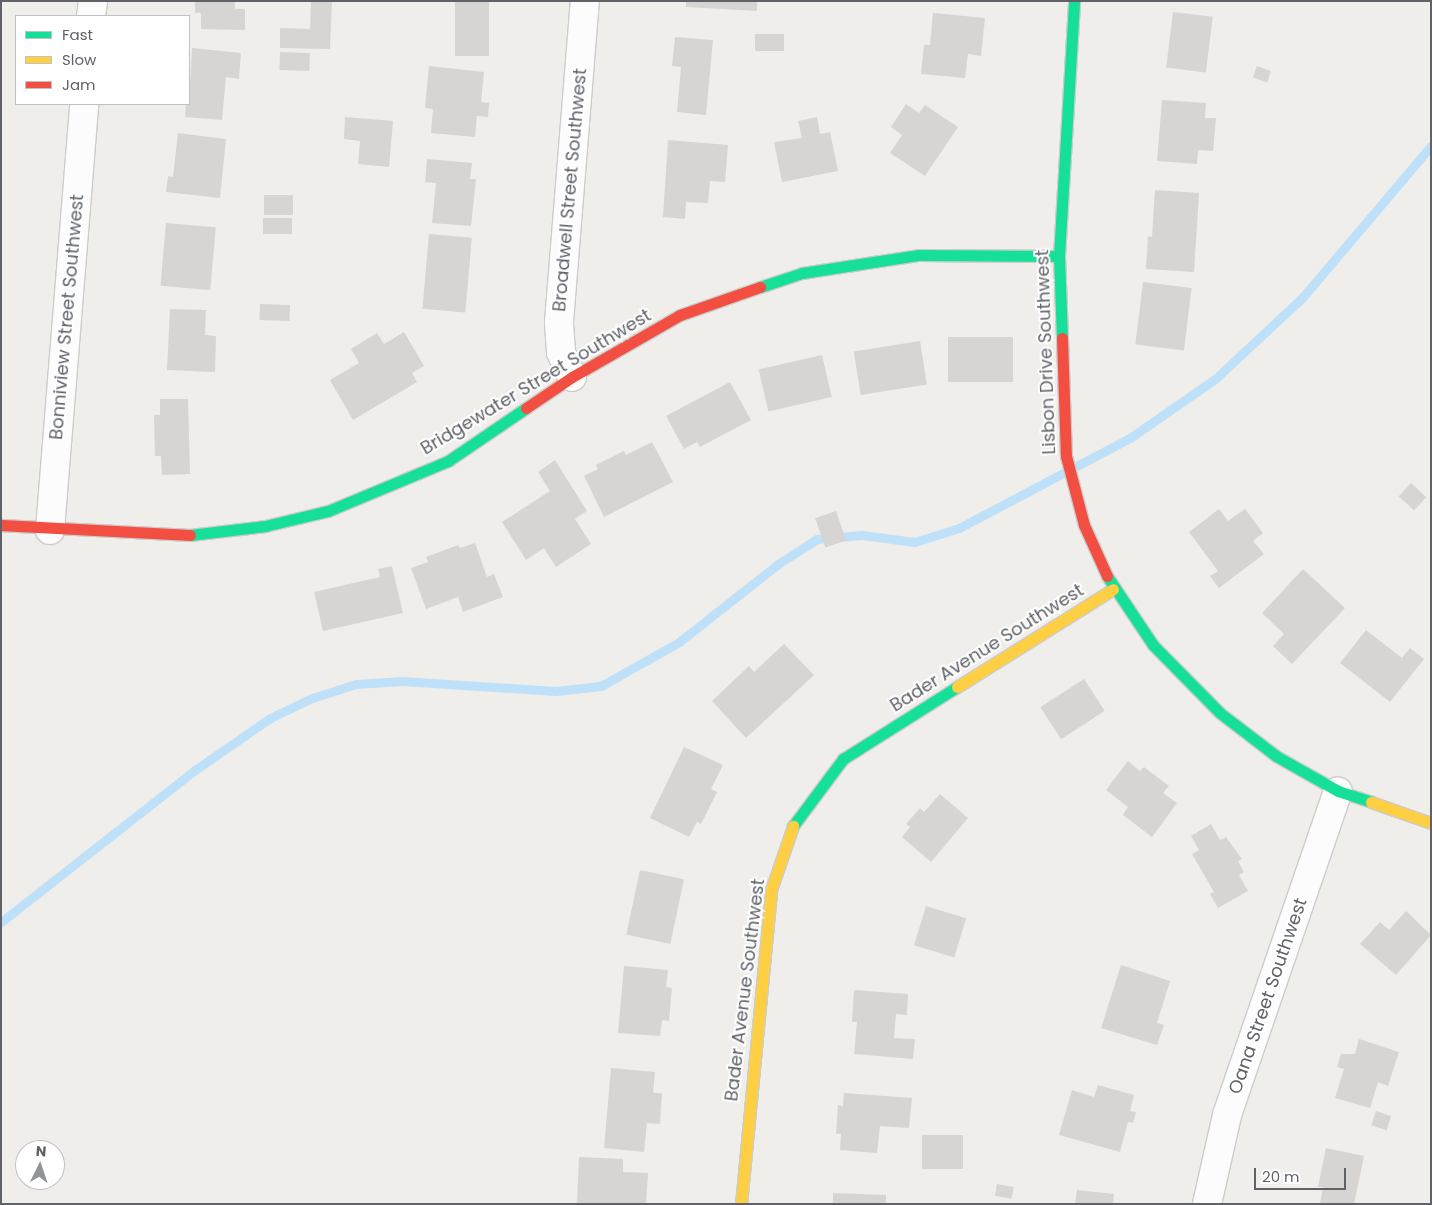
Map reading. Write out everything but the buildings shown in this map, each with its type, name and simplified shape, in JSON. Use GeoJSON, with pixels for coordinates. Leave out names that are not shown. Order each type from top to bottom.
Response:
{"type":"FeatureCollection","features":[{"type":"Feature","properties":{"kind":"street"},"geometry":{"type":"LineString","coordinates":[[91,15],[92,1]]}},
{"type":"Feature","properties":{"kind":"street","name":"Broadwell Street Southwest"},"geometry":{"type":"LineString","coordinates":[[572,377],[561,352],[559,322],[585,1]]}},
{"type":"Feature","properties":{"kind":"street","name":"Lisbon Drive Southwest"},"geometry":{"type":"LineString","coordinates":[[1074,1],[1059,256],[1066,456],[1084,525],[1113,589],[1154,645],[1220,712],[1276,756],[1338,791],[1431,823]]}},
{"type":"Feature","properties":{"kind":"street","name":"Bonniview Street Southwest"},"geometry":{"type":"LineString","coordinates":[[50,530],[84,105]]}},
{"type":"Feature","properties":{"kind":"street","name":"Bridgewater Street Southwest"},"geometry":{"type":"LineString","coordinates":[[1,525],[50,530],[190,535],[265,526],[328,511],[448,461],[572,377],[680,316],[802,273],[918,256],[1059,256]]}},
{"type":"Feature","properties":{"kind":"street","name":"Bader Avenue Southwest"},"geometry":{"type":"LineString","coordinates":[[741,1204],[771,890],[795,819],[843,759],[1113,589]]}},
{"type":"Feature","properties":{"kind":"street","name":"Oana Street Southwest"},"geometry":{"type":"LineString","coordinates":[[1207,1204],[1227,1115],[1338,791]]}},
{"type":"Feature","properties":{"kind":"waterway"},"geometry":{"type":"LineString","coordinates":[[1,922],[195,770],[270,718],[312,698],[356,684],[402,681],[556,691],[601,686],[679,642],[778,564],[817,539],[862,535],[915,542],[959,528],[1130,438],[1215,379],[1302,298],[1431,146]]}},
{"type":"Feature","properties":{"kind":"traffic: fast"},"geometry":{"type":"LineString","coordinates":[[1062,338],[1059,256],[1074,1]]}},
{"type":"Feature","properties":{"kind":"traffic: fast"},"geometry":{"type":"LineString","coordinates":[[760,287],[802,273],[918,255],[1059,256]]}},
{"type":"Feature","properties":{"kind":"traffic: fast"},"geometry":{"type":"LineString","coordinates":[[190,535],[265,526],[328,511],[448,461],[526,408]]}},
{"type":"Feature","properties":{"kind":"traffic: fast"},"geometry":{"type":"LineString","coordinates":[[1107,576],[1153,645],[1220,713],[1276,756],[1338,791],[1371,802]]}},
{"type":"Feature","properties":{"kind":"traffic: fast"},"geometry":{"type":"LineString","coordinates":[[793,826],[843,759],[957,687]]}},
{"type":"Feature","properties":{"kind":"traffic: slow"},"geometry":{"type":"LineString","coordinates":[[957,687],[1113,589]]}},
{"type":"Feature","properties":{"kind":"traffic: slow"},"geometry":{"type":"LineString","coordinates":[[1371,802],[1431,823]]}},
{"type":"Feature","properties":{"kind":"traffic: slow"},"geometry":{"type":"LineString","coordinates":[[741,1204],[771,890],[793,826]]}},
{"type":"Feature","properties":{"kind":"traffic: jam"},"geometry":{"type":"LineString","coordinates":[[526,408],[572,377],[680,315],[760,287]]}},
{"type":"Feature","properties":{"kind":"traffic: jam"},"geometry":{"type":"LineString","coordinates":[[1062,338],[1066,456],[1084,525],[1107,576]]}},
{"type":"Feature","properties":{"kind":"traffic: jam"},"geometry":{"type":"LineString","coordinates":[[1,525],[190,535]]}}]}
